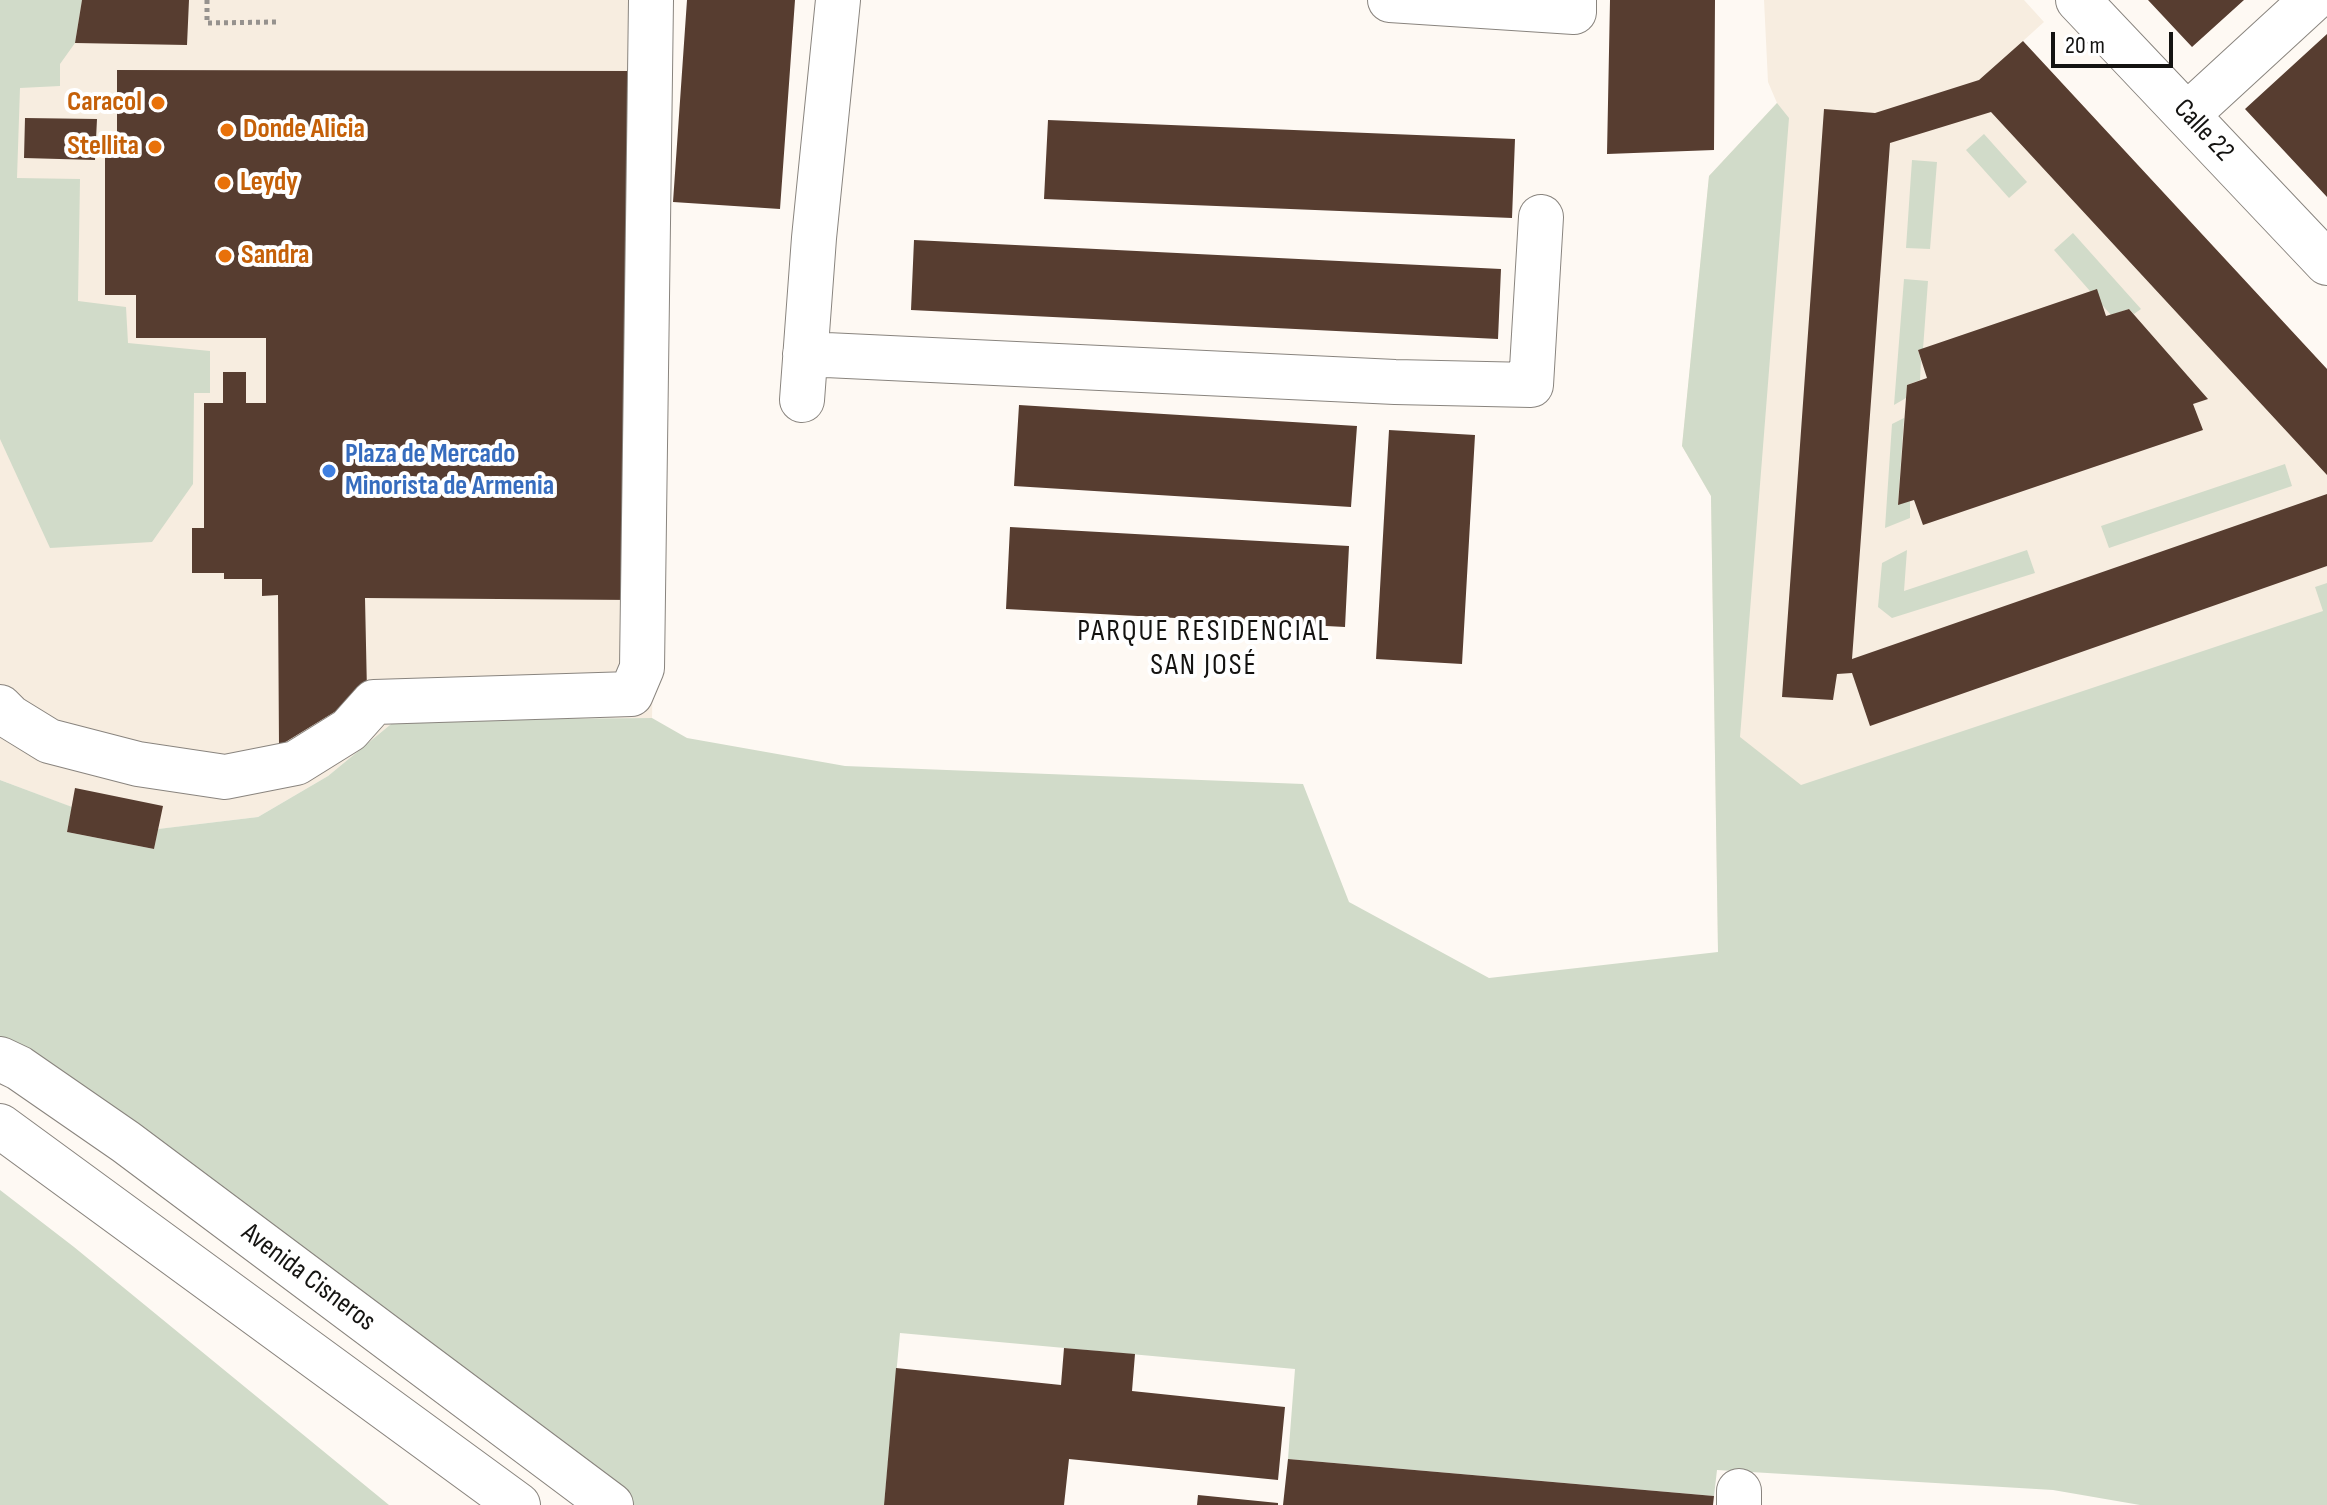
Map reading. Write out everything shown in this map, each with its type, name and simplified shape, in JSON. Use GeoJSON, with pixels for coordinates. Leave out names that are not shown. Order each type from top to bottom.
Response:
{"type":"FeatureCollection","features":[{"type":"Feature","properties":{"kind":"street"},"geometry":{"type":"LineString","coordinates":[[0,707],[10,717],[49,741],[138,764],[225,777],[296,763],[349,730],[374,702],[631,694],[642,668],[651,0]]}},
{"type":"Feature","properties":{"kind":"street"},"geometry":{"type":"LineString","coordinates":[[802,400],[838,0]]}},
{"type":"Feature","properties":{"kind":"street"},"geometry":{"type":"LineString","coordinates":[[1390,0],[1574,12],[1574,0]]}},
{"type":"Feature","properties":{"kind":"street","name":"Calle 22"},"geometry":{"type":"LineString","coordinates":[[2078,0],[2327,263]]}},
{"type":"Feature","properties":{"kind":"street"},"geometry":{"type":"LineString","coordinates":[[2188,114],[2312,0]]}},
{"type":"Feature","properties":{"kind":"street"},"geometry":{"type":"LineString","coordinates":[[805,354],[1395,382],[1531,385],[1541,217]]}},
{"type":"Feature","properties":{"kind":"street","name":"Avenida Cisneros"},"geometry":{"type":"LineString","coordinates":[[0,1059],[19,1068],[126,1142],[611,1505]]}},
{"type":"Feature","properties":{"kind":"street","name":"Avenida Cisneros"},"geometry":{"type":"LineString","coordinates":[[0,1126],[518,1505]]}},
{"type":"Feature","properties":{"kind":"path"},"geometry":{"type":"LineString","coordinates":[[207,0],[207,23],[276,22]]}},
{"type":"Feature","properties":{"kind":"shaded area","name":"Plaza de Mercado Minorista de Armenia"},"geometry":{"type":"Polygon","coordinates":[[[0,0],[667,0],[652,718],[396,720],[328,776],[258,817],[159,829],[154,849],[67,832],[71,807],[0,780],[0,0]]]}},
{"type":"Feature","properties":{"kind":"shaded area"},"geometry":{"type":"Polygon","coordinates":[[[1764,0],[2024,0],[2044,22],[2023,41],[2327,369],[2327,708],[1718,952],[1711,496],[1682,446],[1709,176],[1777,103],[1768,82],[1764,0]]]}},
{"type":"Feature","properties":{"kind":"green space"},"geometry":{"type":"Polygon","coordinates":[[[0,0],[82,0],[75,43],[60,64],[60,86],[20,88],[17,178],[80,179],[78,301],[126,307],[128,343],[210,351],[210,393],[194,393],[193,484],[152,542],[50,548],[0,439],[0,0]]]}},
{"type":"Feature","properties":{"kind":"green space"},"geometry":{"type":"Polygon","coordinates":[[[1777,103],[1789,118],[1740,737],[1801,785],[2323,611],[2315,587],[2327,583],[2327,1505],[2140,1505],[2053,1490],[1717,1470],[1714,1496],[1288,1459],[1295,1369],[900,1333],[884,1505],[631,1505],[0,1040],[0,780],[72,807],[67,832],[154,849],[158,829],[258,817],[328,776],[396,720],[652,718],[687,738],[845,766],[1303,784],[1349,902],[1489,978],[1718,952],[1711,496],[1682,446],[1709,176],[1777,103]]]}},
{"type":"Feature","properties":{"kind":"green space"},"geometry":{"type":"Polygon","coordinates":[[[1984,134],[2027,182],[2009,198],[1966,150],[1984,134]]]}},
{"type":"Feature","properties":{"kind":"green space"},"geometry":{"type":"Polygon","coordinates":[[[1912,160],[1937,162],[1930,249],[1906,248],[1912,160]]]}},
{"type":"Feature","properties":{"kind":"green space"},"geometry":{"type":"Polygon","coordinates":[[[2073,233],[2141,309],[2134,314],[2129,309],[2111,315],[2054,250],[2073,233]]]}},
{"type":"Feature","properties":{"kind":"green space"},"geometry":{"type":"Polygon","coordinates":[[[1904,279],[1928,281],[1923,349],[1918,350],[1920,380],[1907,385],[1906,398],[1894,405],[1904,279]]]}},
{"type":"Feature","properties":{"kind":"green space"},"geometry":{"type":"Polygon","coordinates":[[[1904,418],[1898,504],[1910,501],[1910,518],[1885,528],[1892,424],[1904,418]]]}},
{"type":"Feature","properties":{"kind":"green space"},"geometry":{"type":"Polygon","coordinates":[[[2285,464],[2292,486],[2109,548],[2101,526],[2285,464]]]}},
{"type":"Feature","properties":{"kind":"green space"},"geometry":{"type":"Polygon","coordinates":[[[1907,550],[1904,591],[2027,550],[2035,573],[1892,618],[1878,607],[1882,563],[1907,550]]]}},
{"type":"Feature","properties":{"kind":"green space"},"geometry":{"type":"Polygon","coordinates":[[[0,1190],[74,1247],[389,1505],[0,1505],[0,1190]]]}},
{"type":"Feature","properties":{"kind":"building"},"geometry":{"type":"Polygon","coordinates":[[[82,0],[189,0],[187,45],[75,43],[82,0]]]}},
{"type":"Feature","properties":{"kind":"building"},"geometry":{"type":"Polygon","coordinates":[[[687,0],[795,0],[780,209],[673,202],[687,0]]]}},
{"type":"Feature","properties":{"kind":"building"},"geometry":{"type":"Polygon","coordinates":[[[1610,0],[1715,0],[1714,150],[1607,154],[1610,0]]]}},
{"type":"Feature","properties":{"kind":"building"},"geometry":{"type":"Polygon","coordinates":[[[2148,0],[2244,0],[2192,47],[2148,0]]]}},
{"type":"Feature","properties":{"kind":"building"},"geometry":{"type":"Polygon","coordinates":[[[2327,34],[2327,197],[2245,109],[2327,34]]]}},
{"type":"Feature","properties":{"kind":"building"},"geometry":{"type":"Polygon","coordinates":[[[2023,41],[2327,369],[2327,475],[1991,112],[1890,143],[1852,659],[2327,494],[2327,566],[1870,726],[1852,673],[1837,674],[1833,700],[1782,697],[1824,109],[1875,113],[1979,80],[2023,41]]]}},
{"type":"Feature","properties":{"kind":"building"},"geometry":{"type":"Polygon","coordinates":[[[117,70],[633,71],[633,600],[365,598],[367,692],[279,746],[278,595],[262,596],[262,579],[224,579],[224,573],[192,573],[192,528],[204,528],[204,403],[223,403],[223,372],[246,372],[246,403],[266,403],[266,338],[136,338],[136,295],[105,295],[105,150],[117,150],[117,70]]]}},
{"type":"Feature","properties":{"kind":"building"},"geometry":{"type":"Polygon","coordinates":[[[25,118],[97,119],[95,160],[24,158],[25,118]]]}},
{"type":"Feature","properties":{"kind":"building"},"geometry":{"type":"Polygon","coordinates":[[[1048,120],[1515,139],[1512,218],[1044,199],[1048,120]]]}},
{"type":"Feature","properties":{"kind":"building"},"geometry":{"type":"Polygon","coordinates":[[[914,240],[1501,269],[1498,339],[911,310],[914,240]]]}},
{"type":"Feature","properties":{"kind":"building"},"geometry":{"type":"Polygon","coordinates":[[[2097,289],[2106,316],[2129,309],[2208,399],[2193,404],[2203,430],[1923,525],[1914,500],[1898,505],[1907,385],[1927,378],[1918,350],[2097,289]]]}},
{"type":"Feature","properties":{"kind":"building"},"geometry":{"type":"Polygon","coordinates":[[[1019,405],[1357,426],[1351,507],[1014,486],[1019,405]]]}},
{"type":"Feature","properties":{"kind":"building"},"geometry":{"type":"Polygon","coordinates":[[[1389,430],[1475,435],[1462,664],[1376,659],[1389,430]]]}},
{"type":"Feature","properties":{"kind":"building"},"geometry":{"type":"Polygon","coordinates":[[[1010,527],[1349,546],[1345,627],[1006,609],[1010,527]]]}},
{"type":"Feature","properties":{"kind":"building"},"geometry":{"type":"Polygon","coordinates":[[[75,788],[163,806],[154,849],[67,832],[75,788]]]}},
{"type":"Feature","properties":{"kind":"building"},"geometry":{"type":"Polygon","coordinates":[[[1064,1348],[1135,1354],[1132,1391],[1285,1407],[1278,1480],[1069,1459],[1064,1505],[884,1505],[896,1368],[1061,1385],[1064,1348]]]}},
{"type":"Feature","properties":{"kind":"building"},"geometry":{"type":"Polygon","coordinates":[[[1288,1459],[1714,1496],[1713,1505],[1283,1505],[1288,1459]]]}},
{"type":"Feature","properties":{"kind":"building"},"geometry":{"type":"Polygon","coordinates":[[[1198,1495],[1278,1503],[1278,1505],[1197,1505],[1198,1495]]]}},
{"type":"Feature","properties":{"kind":"place","name":"Caracol"},"geometry":{"type":"Point","coordinates":[158,103]}},
{"type":"Feature","properties":{"kind":"place","name":"Donde Alicia"},"geometry":{"type":"Point","coordinates":[227,130]}},
{"type":"Feature","properties":{"kind":"place","name":"Stellita"},"geometry":{"type":"Point","coordinates":[155,147]}},
{"type":"Feature","properties":{"kind":"place","name":"Leydy"},"geometry":{"type":"Point","coordinates":[224,183]}},
{"type":"Feature","properties":{"kind":"place","name":"Sandra"},"geometry":{"type":"Point","coordinates":[225,256]}},
{"type":"Feature","properties":{"kind":"place","name":"Plaza de Mercado Minorista de Armenia"},"geometry":{"type":"Point","coordinates":[329,471]}},
{"type":"Feature","properties":{"kind":"district","name":"PARQUE RESIDENCIAL SAN JOSÉ"},"geometry":{"type":"Point","coordinates":[1204,649]}}]}
